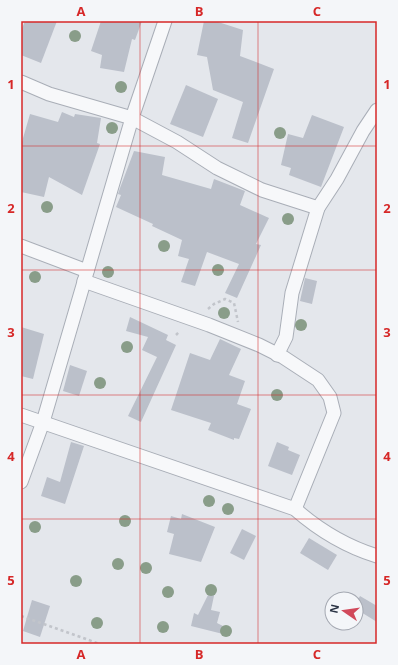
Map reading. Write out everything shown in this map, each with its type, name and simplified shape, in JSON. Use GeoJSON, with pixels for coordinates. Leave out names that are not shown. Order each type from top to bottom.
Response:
{"type":"FeatureCollection","features":[{"type":"Feature","properties":{"kind":"street"},"geometry":{"type":"LineString","coordinates":[[21,482],[43,422],[132,118],[165,21]]}},
{"type":"Feature","properties":{"kind":"street"},"geometry":{"type":"LineString","coordinates":[[21,82],[55,96],[132,118],[177,142],[217,168],[255,186],[318,208]]}},
{"type":"Feature","properties":{"kind":"street"},"geometry":{"type":"LineString","coordinates":[[277,355],[286,337],[292,293],[318,208],[337,179],[363,131],[377,110]]}},
{"type":"Feature","properties":{"kind":"street"},"geometry":{"type":"LineString","coordinates":[[21,246],[86,276],[277,355],[318,380],[330,397],[334,414],[295,509]]}},
{"type":"Feature","properties":{"kind":"street"},"geometry":{"type":"LineString","coordinates":[[21,415],[295,509],[328,535],[353,548],[377,556]]}},
{"type":"Feature","properties":{"kind":"path"},"geometry":{"type":"LineString","coordinates":[[193,319],[214,304],[225,299],[234,303],[239,327],[238,338]]}},
{"type":"Feature","properties":{"kind":"path"},"geometry":{"type":"LineString","coordinates":[[21,616],[100,644]]}},
{"type":"Feature","properties":{"kind":"building"},"geometry":{"type":"Polygon","coordinates":[[[25,21],[57,21],[41,63],[21,55],[21,31],[25,21]]]}},
{"type":"Feature","properties":{"kind":"building"},"geometry":{"type":"Polygon","coordinates":[[[101,21],[142,21],[135,40],[132,39],[124,72],[100,68],[102,55],[91,51],[101,21]]]}},
{"type":"Feature","properties":{"kind":"building"},"geometry":{"type":"Polygon","coordinates":[[[204,21],[215,21],[243,30],[240,56],[274,69],[248,143],[232,138],[243,102],[213,90],[207,57],[197,55],[204,21]]]}},
{"type":"Feature","properties":{"kind":"building"},"geometry":{"type":"Polygon","coordinates":[[[186,85],[218,99],[203,137],[170,124],[186,85]]]}},
{"type":"Feature","properties":{"kind":"building"},"geometry":{"type":"Polygon","coordinates":[[[62,112],[74,117],[75,114],[101,118],[97,143],[100,144],[82,195],[49,177],[44,197],[21,192],[21,145],[30,114],[58,122],[62,112]]]}},
{"type":"Feature","properties":{"kind":"building"},"geometry":{"type":"Polygon","coordinates":[[[312,115],[344,127],[321,187],[289,175],[291,168],[281,165],[288,134],[303,138],[312,115]]]}},
{"type":"Feature","properties":{"kind":"building"},"geometry":{"type":"Polygon","coordinates":[[[134,151],[165,157],[162,175],[211,189],[214,179],[245,191],[240,205],[269,218],[256,244],[261,245],[237,298],[225,293],[239,264],[207,252],[195,286],[181,282],[189,259],[178,256],[182,240],[152,226],[153,224],[116,207],[121,195],[118,194],[134,151]]]}},
{"type":"Feature","properties":{"kind":"building"},"geometry":{"type":"Polygon","coordinates":[[[305,278],[317,281],[312,304],[300,301],[305,278]]]}},
{"type":"Feature","properties":{"kind":"building"},"geometry":{"type":"Polygon","coordinates":[[[130,317],[168,335],[166,340],[176,345],[141,422],[128,416],[157,357],[142,350],[148,337],[126,331],[130,317]]]}},
{"type":"Feature","properties":{"kind":"building"},"geometry":{"type":"Polygon","coordinates":[[[21,327],[44,334],[33,379],[21,376],[21,327]]]}},
{"type":"Feature","properties":{"kind":"building"},"geometry":{"type":"Polygon","coordinates":[[[220,339],[241,349],[229,375],[245,381],[237,404],[251,409],[239,439],[234,438],[234,440],[208,430],[211,423],[171,410],[190,353],[210,360],[220,339]]]}},
{"type":"Feature","properties":{"kind":"building"},"geometry":{"type":"Polygon","coordinates":[[[70,365],[87,371],[79,396],[63,391],[70,365]]]}},
{"type":"Feature","properties":{"kind":"building"},"geometry":{"type":"Polygon","coordinates":[[[71,442],[84,446],[65,504],[41,496],[47,477],[60,482],[71,442]]]}},
{"type":"Feature","properties":{"kind":"building"},"geometry":{"type":"Polygon","coordinates":[[[277,442],[289,447],[288,450],[300,455],[292,475],[268,466],[277,442]]]}},
{"type":"Feature","properties":{"kind":"building"},"geometry":{"type":"Polygon","coordinates":[[[182,514],[215,527],[201,562],[169,554],[174,534],[167,532],[171,516],[181,519],[182,514]]]}},
{"type":"Feature","properties":{"kind":"building"},"geometry":{"type":"Polygon","coordinates":[[[242,529],[256,536],[244,560],[230,553],[242,529]]]}},
{"type":"Feature","properties":{"kind":"building"},"geometry":{"type":"Polygon","coordinates":[[[309,538],[337,555],[328,570],[300,553],[309,538]]]}},
{"type":"Feature","properties":{"kind":"building"},"geometry":{"type":"Polygon","coordinates":[[[211,589],[215,591],[211,610],[220,612],[217,623],[229,629],[227,635],[191,626],[194,613],[198,615],[211,589]]]}},
{"type":"Feature","properties":{"kind":"building"},"geometry":{"type":"Polygon","coordinates":[[[364,598],[377,606],[377,622],[364,614],[364,598]]]}},
{"type":"Feature","properties":{"kind":"building"},"geometry":{"type":"Polygon","coordinates":[[[32,600],[50,606],[40,637],[23,631],[32,600]]]}}]}
